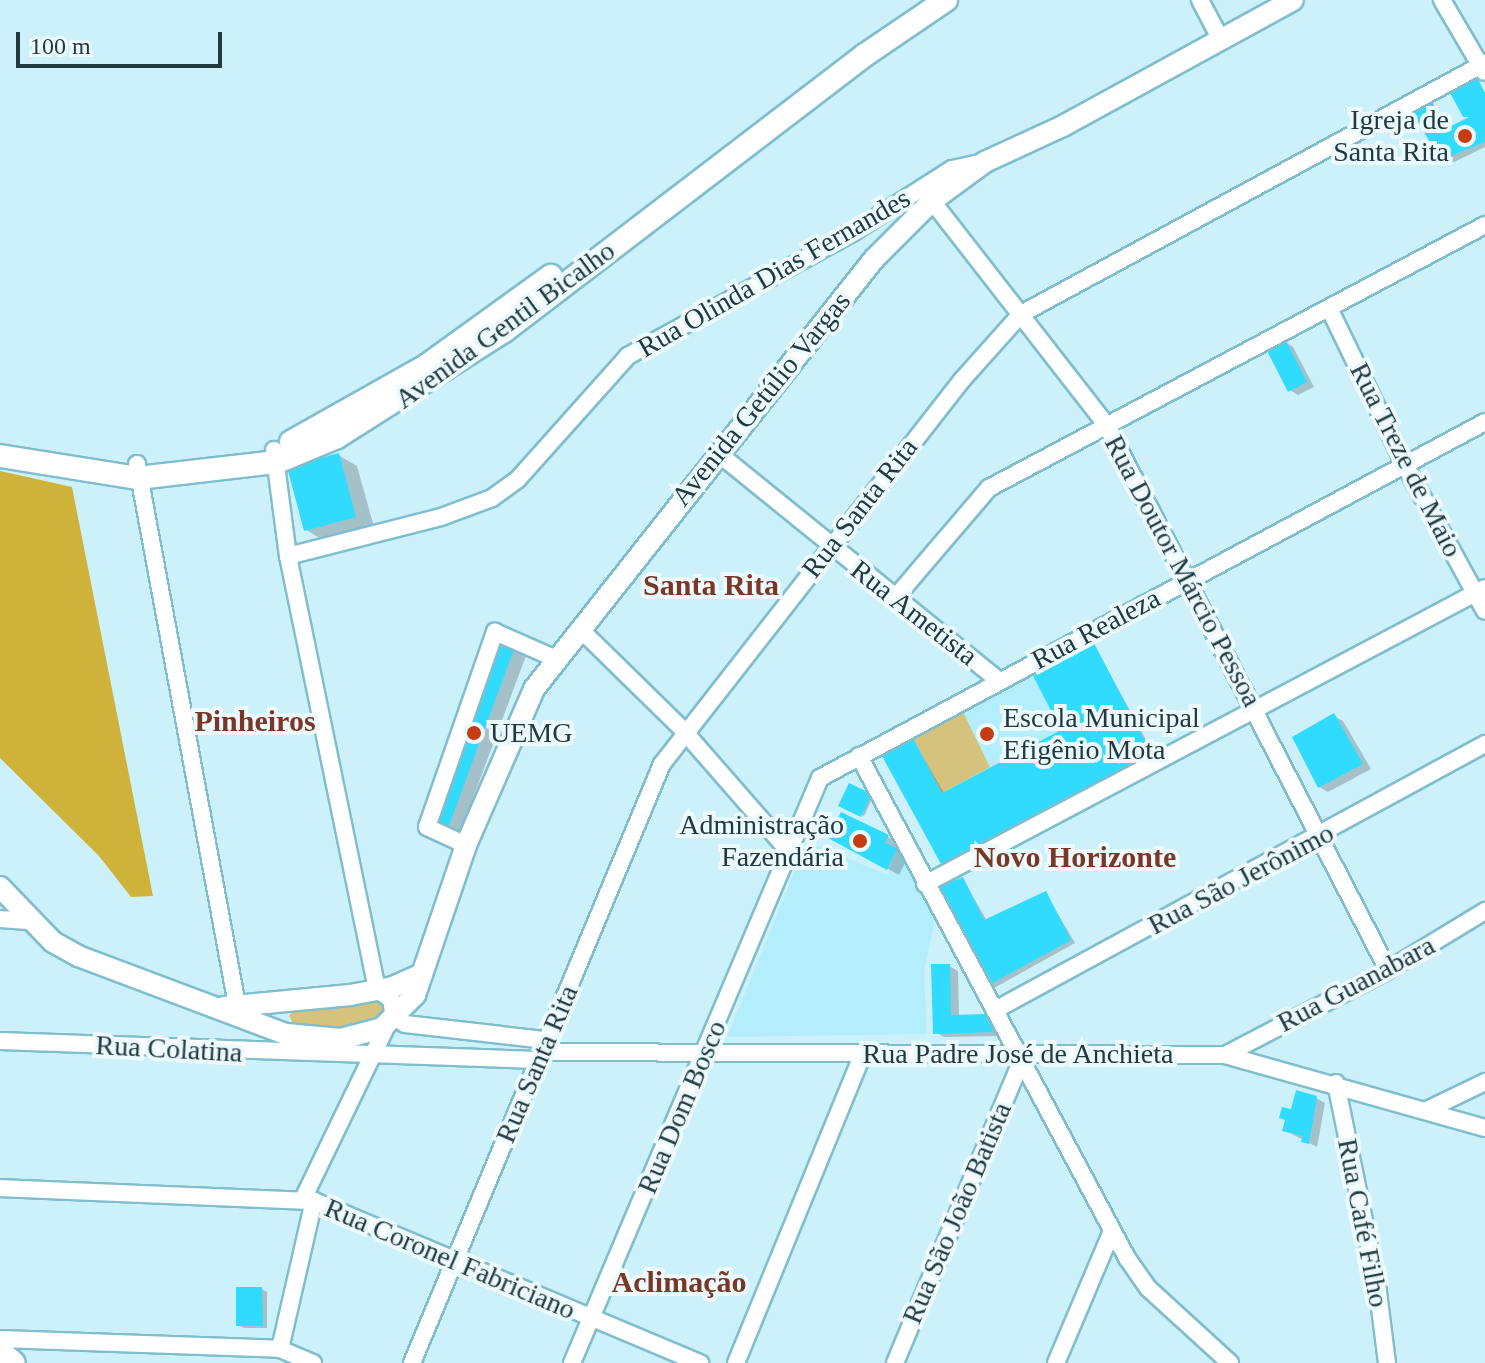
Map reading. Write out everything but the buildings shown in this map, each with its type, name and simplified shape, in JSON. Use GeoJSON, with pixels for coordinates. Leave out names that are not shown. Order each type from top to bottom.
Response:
{"type":"FeatureCollection","features":[{"type":"Feature","properties":{"kind":"main road","name":"Avenida Gentil Bicalho"},"geometry":{"type":"LineString","coordinates":[[276,456],[426,366],[916,0]]}},
{"type":"Feature","properties":{"kind":"main road","name":"Avenida Gentil Bicalho"},"geometry":{"type":"LineString","coordinates":[[0,456],[138,471],[276,456],[387,410],[504,331],[865,55],[946,0]]}},
{"type":"Feature","properties":{"kind":"main road","name":"Avenida Gentil Bicalho"},"geometry":{"type":"LineString","coordinates":[[0,443],[138,471]]}},
{"type":"Feature","properties":{"kind":"main road"},"geometry":{"type":"LineString","coordinates":[[0,1351],[14,1363]]}},
{"type":"Feature","properties":{"kind":"street"},"geometry":{"type":"LineString","coordinates":[[1200,0],[1221,40]]}},
{"type":"Feature","properties":{"kind":"street","name":"Avenida Getúlio Vargas"},"geometry":{"type":"LineString","coordinates":[[391,1020],[415,995],[466,845],[518,721],[554,658],[581,630],[874,259],[936,191],[985,162],[1063,126],[1293,0]]}},
{"type":"Feature","properties":{"kind":"street"},"geometry":{"type":"LineString","coordinates":[[1442,0],[1484,67]]}},
{"type":"Feature","properties":{"kind":"street","name":"Rua Santa Rita"},"geometry":{"type":"LineString","coordinates":[[412,1363],[646,798],[683,730],[1021,314],[1484,67]]}},
{"type":"Feature","properties":{"kind":"street","name":"Rua Doutor Márcio Pessoa"},"geometry":{"type":"LineString","coordinates":[[936,191],[1021,314],[1107,426],[1190,580],[1388,970]]}},
{"type":"Feature","properties":{"kind":"street","name":"Rua Olinda Dias Fernandes"},"geometry":{"type":"LineString","coordinates":[[288,556],[441,517],[492,498],[518,479],[628,356],[855,231],[936,191]]}},
{"type":"Feature","properties":{"kind":"street"},"geometry":{"type":"LineString","coordinates":[[895,598],[989,488],[1485,225]]}},
{"type":"Feature","properties":{"kind":"street","name":"Rua Treze de Maio"},"geometry":{"type":"LineString","coordinates":[[1329,308],[1405,465],[1480,591],[1485,611]]}},
{"type":"Feature","properties":{"kind":"street","name":"Rua Realeza"},"geometry":{"type":"LineString","coordinates":[[786,848],[820,778],[1485,422]]}},
{"type":"Feature","properties":{"kind":"street","name":"Rua Ametista"},"geometry":{"type":"LineString","coordinates":[[719,454],[999,681]]}},
{"type":"Feature","properties":{"kind":"street"},"geometry":{"type":"LineString","coordinates":[[276,456],[288,556],[377,990],[391,999],[391,1020],[308,1200],[280,1349]]}},
{"type":"Feature","properties":{"kind":"street"},"geometry":{"type":"LineString","coordinates":[[138,471],[232,1009]]}},
{"type":"Feature","properties":{"kind":"street"},"geometry":{"type":"LineString","coordinates":[[925,884],[1480,591]]}},
{"type":"Feature","properties":{"kind":"street"},"geometry":{"type":"LineString","coordinates":[[581,630],[683,730],[786,848]]}},
{"type":"Feature","properties":{"kind":"street"},"geometry":{"type":"LineString","coordinates":[[466,845],[427,827],[495,632],[554,658]]}},
{"type":"Feature","properties":{"kind":"street","name":"Rua São Jerônimo"},"geometry":{"type":"LineString","coordinates":[[995,1010],[1321,837],[1485,744]]}},
{"type":"Feature","properties":{"kind":"street"},"geometry":{"type":"LineString","coordinates":[[859,756],[1112,1231],[1148,1288],[1230,1363]]}},
{"type":"Feature","properties":{"kind":"street","name":"Rua Dom Bosco"},"geometry":{"type":"LineString","coordinates":[[572,1363],[706,1056],[786,848]]}},
{"type":"Feature","properties":{"kind":"street"},"geometry":{"type":"LineString","coordinates":[[0,887],[31,921],[78,956],[232,1009],[291,1035],[341,1039],[391,1020]]}},
{"type":"Feature","properties":{"kind":"street","name":"Rua Guanabara"},"geometry":{"type":"LineString","coordinates":[[1225,1055],[1388,970],[1485,911]]}},
{"type":"Feature","properties":{"kind":"street"},"geometry":{"type":"LineString","coordinates":[[0,919],[31,921]]}},
{"type":"Feature","properties":{"kind":"street"},"geometry":{"type":"LineString","coordinates":[[232,1009],[377,990],[422,974]]}},
{"type":"Feature","properties":{"kind":"street"},"geometry":{"type":"LineString","coordinates":[[287,1002],[291,1035],[312,1055]]}},
{"type":"Feature","properties":{"kind":"street","name":"Rua Padre José de Anchieta"},"geometry":{"type":"LineString","coordinates":[[391,1020],[425,1030],[542,1051]]}},
{"type":"Feature","properties":{"kind":"street","name":"Rua Colatina"},"geometry":{"type":"LineString","coordinates":[[0,1041],[312,1055]]}},
{"type":"Feature","properties":{"kind":"street","name":"Rua Padre José de Anchieta"},"geometry":{"type":"LineString","coordinates":[[312,1055],[542,1051],[1018,1059],[1225,1055],[1336,1083],[1485,1128]]}},
{"type":"Feature","properties":{"kind":"street"},"geometry":{"type":"LineString","coordinates":[[736,1363],[863,1054]]}},
{"type":"Feature","properties":{"kind":"street","name":"Rua São João Batista"},"geometry":{"type":"LineString","coordinates":[[895,1363],[1018,1059]]}},
{"type":"Feature","properties":{"kind":"street"},"geometry":{"type":"LineString","coordinates":[[1425,1111],[1485,1082]]}},
{"type":"Feature","properties":{"kind":"street","name":"Rua Café Filho"},"geometry":{"type":"LineString","coordinates":[[1336,1083],[1377,1284],[1387,1363]]}},
{"type":"Feature","properties":{"kind":"street","name":"Rua Coronel Fabriciano"},"geometry":{"type":"LineString","coordinates":[[0,1188],[308,1200],[700,1363]]}},
{"type":"Feature","properties":{"kind":"street"},"geometry":{"type":"LineString","coordinates":[[1056,1363],[1112,1231]]}},
{"type":"Feature","properties":{"kind":"street"},"geometry":{"type":"LineString","coordinates":[[0,1339],[280,1349],[313,1363]]}},
{"type":"Feature","properties":{"kind":"shaded area"},"geometry":{"type":"Polygon","coordinates":[[[0,471],[72,487],[153,896],[131,897],[99,856],[0,758],[0,471]]]}},
{"type":"Feature","properties":{"kind":"shaded area","name":"Escola Municipal Efigênio Mota"},"geometry":{"type":"Polygon","coordinates":[[[1033,676],[1061,730],[942,793],[913,738],[1033,676]]]}},
{"type":"Feature","properties":{"kind":"shaded area"},"geometry":{"type":"Polygon","coordinates":[[[963,712],[990,767],[942,793],[913,738],[963,712]]]}},
{"type":"Feature","properties":{"kind":"shaded area"},"geometry":{"type":"Polygon","coordinates":[[[807,841],[887,875],[897,848],[936,915],[924,972],[927,1034],[727,1037],[807,841]]]}},
{"type":"Feature","properties":{"kind":"shaded area"},"geometry":{"type":"Polygon","coordinates":[[[381,997],[386,1005],[385,1019],[340,1033],[294,1026],[289,1015],[302,1006],[381,997]]]}},
{"type":"Feature","properties":{"kind":"place","name":"Igreja de Santa Rita"},"geometry":{"type":"Point","coordinates":[1465,136]}},
{"type":"Feature","properties":{"kind":"place","name":"UEMG"},"geometry":{"type":"Point","coordinates":[474,733]}},
{"type":"Feature","properties":{"kind":"place","name":"Escola Municipal Efigênio Mota"},"geometry":{"type":"Point","coordinates":[987,734]}},
{"type":"Feature","properties":{"kind":"place","name":"Administração Fazendária"},"geometry":{"type":"Point","coordinates":[860,841]}},
{"type":"Feature","properties":{"kind":"district","name":"Santa Rita"},"geometry":{"type":"Point","coordinates":[711,585]}},
{"type":"Feature","properties":{"kind":"district","name":"Pinheiros"},"geometry":{"type":"Point","coordinates":[255,721]}},
{"type":"Feature","properties":{"kind":"district","name":"Novo Horizonte"},"geometry":{"type":"Point","coordinates":[1075,857]}},
{"type":"Feature","properties":{"kind":"district","name":"Aclimação"},"geometry":{"type":"Point","coordinates":[679,1282]}}]}
